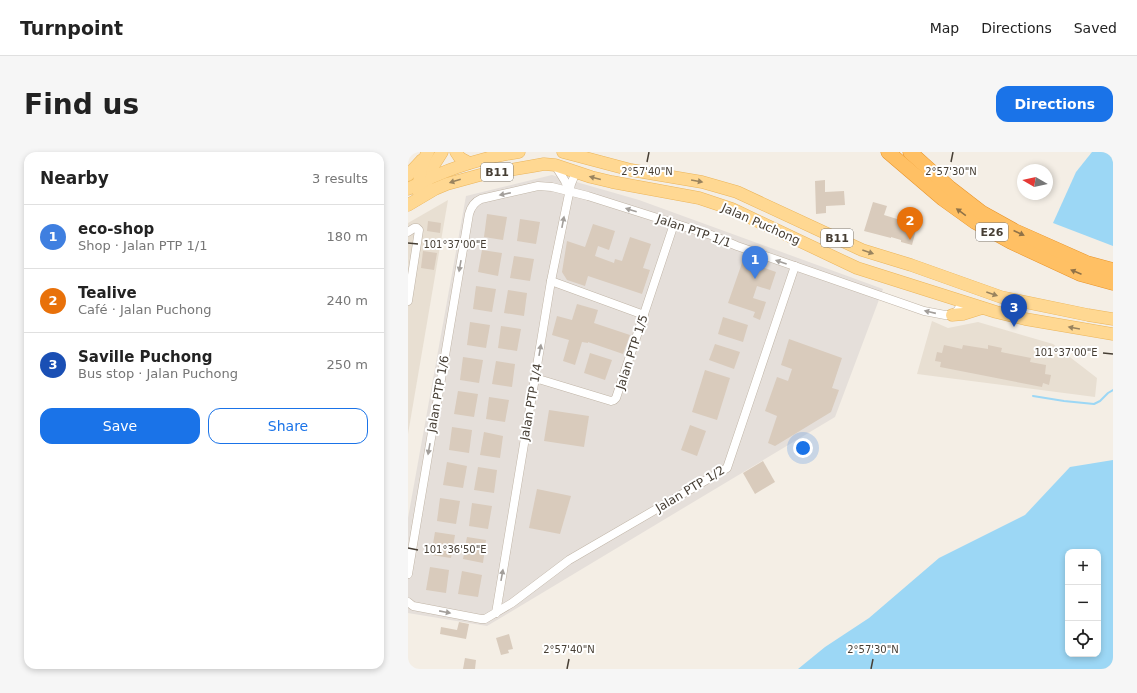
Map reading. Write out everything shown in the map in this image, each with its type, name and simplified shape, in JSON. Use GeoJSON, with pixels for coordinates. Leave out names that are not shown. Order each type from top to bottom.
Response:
{"type":"FeatureCollection","features":[{"type":"Feature","properties":{"kind":"highway","name":"E26"},"geometry":{"type":"LineString","coordinates":[[888,152],[942,199],[975,222],[1011,242],[1080,274],[1113,283]]}},
{"type":"Feature","properties":{"kind":"highway","name":"E26"},"geometry":{"type":"LineString","coordinates":[[910,152],[950,188],[981,212],[1015,231],[1087,263],[1113,270]]}},
{"type":"Feature","properties":{"kind":"main road"},"geometry":{"type":"LineString","coordinates":[[418,185],[430,171],[442,152]]}},
{"type":"Feature","properties":{"kind":"main road"},"geometry":{"type":"LineString","coordinates":[[456,152],[460,158],[469,163]]}},
{"type":"Feature","properties":{"kind":"main road","name":"B11"},"geometry":{"type":"LineString","coordinates":[[418,185],[443,172],[469,163],[519,152]]}},
{"type":"Feature","properties":{"kind":"main road","name":"Jalan Puchong"},"geometry":{"type":"LineString","coordinates":[[563,152],[631,170],[702,182],[737,192],[862,250],[1001,297],[1113,319]]}},
{"type":"Feature","properties":{"kind":"main road"},"geometry":{"type":"LineString","coordinates":[[416,200],[420,171],[426,154]]}},
{"type":"Feature","properties":{"kind":"main road"},"geometry":{"type":"LineString","coordinates":[[408,175],[426,154]]}},
{"type":"Feature","properties":{"kind":"main road"},"geometry":{"type":"LineString","coordinates":[[576,172],[579,164],[591,160]]}},
{"type":"Feature","properties":{"kind":"main road","name":"Jalan Puchong"},"geometry":{"type":"LineString","coordinates":[[416,200],[447,184],[480,175],[544,164],[555,165],[591,177],[699,198],[732,209],[857,268],[962,302],[1025,319],[1113,334]]}},
{"type":"Feature","properties":{"kind":"main road"},"geometry":{"type":"LineString","coordinates":[[911,266],[957,286],[962,294],[962,302]]}},
{"type":"Feature","properties":{"kind":"main road"},"geometry":{"type":"LineString","coordinates":[[952,315],[963,314],[982,308]]}},
{"type":"Feature","properties":{"kind":"street"},"geometry":{"type":"LineString","coordinates":[[555,165],[570,192]]}},
{"type":"Feature","properties":{"kind":"street","name":"Jalan PTP 1/4"},"geometry":{"type":"LineString","coordinates":[[496,613],[551,281],[570,192],[576,172]]}},
{"type":"Feature","properties":{"kind":"street","name":"Jalan PTP 1/1"},"geometry":{"type":"LineString","coordinates":[[468,214],[476,201],[481,199],[546,186],[711,235],[737,246],[924,311],[952,315]]}},
{"type":"Feature","properties":{"kind":"street","name":"Jalan PTP 1/6"},"geometry":{"type":"LineString","coordinates":[[408,574],[468,214]]}},
{"type":"Feature","properties":{"kind":"street","name":"Jalan PTP 1/5"},"geometry":{"type":"LineString","coordinates":[[535,378],[611,401],[616,398],[674,224]]}},
{"type":"Feature","properties":{"kind":"street"},"geometry":{"type":"LineString","coordinates":[[408,301],[419,230],[417,228],[411,230]]}},
{"type":"Feature","properties":{"kind":"street","name":"Jalan PTP 1/2"},"geometry":{"type":"LineString","coordinates":[[496,613],[512,603],[569,560],[727,468],[795,266]]}},
{"type":"Feature","properties":{"kind":"street"},"geometry":{"type":"LineString","coordinates":[[551,281],[644,315]]}},
{"type":"Feature","properties":{"kind":"street"},"geometry":{"type":"LineString","coordinates":[[952,315],[958,310],[962,302]]}},
{"type":"Feature","properties":{"kind":"street"},"geometry":{"type":"LineString","coordinates":[[408,602],[413,606],[481,619],[485,619],[496,613]]}},
{"type":"Feature","properties":{"kind":"shaded area"},"geometry":{"type":"Polygon","coordinates":[[[552,175],[639,200],[883,289],[835,417],[487,626],[408,613],[408,518],[466,196],[552,175]]]}},
{"type":"Feature","properties":{"kind":"shaded area"},"geometry":{"type":"Polygon","coordinates":[[[448,200],[408,434],[408,223],[448,200]]]}},
{"type":"Feature","properties":{"kind":"shaded area"},"geometry":{"type":"Polygon","coordinates":[[[932,321],[948,328],[978,322],[1053,344],[1097,378],[1095,397],[917,374],[932,321]]]}},
{"type":"Feature","properties":{"kind":"water"},"geometry":{"type":"Polygon","coordinates":[[[1092,152],[1113,152],[1113,246],[1053,223],[1076,172],[1092,152]]]}},
{"type":"Feature","properties":{"kind":"water"},"geometry":{"type":"Polygon","coordinates":[[[1113,460],[1113,669],[798,669],[825,647],[869,618],[939,558],[1025,515],[1070,467],[1113,460]]]}},
{"type":"Feature","properties":{"kind":"building"},"geometry":{"type":"Polygon","coordinates":[[[825,180],[825,192],[844,191],[845,205],[826,206],[826,213],[816,214],[815,181],[825,180]]]}},
{"type":"Feature","properties":{"kind":"building"},"geometry":{"type":"Polygon","coordinates":[[[873,202],[887,206],[884,215],[907,222],[905,226],[916,230],[912,245],[891,237],[864,231],[873,202]]]}},
{"type":"Feature","properties":{"kind":"building"},"geometry":{"type":"Polygon","coordinates":[[[487,214],[507,217],[503,240],[484,237],[487,214]]]}},
{"type":"Feature","properties":{"kind":"building"},"geometry":{"type":"Polygon","coordinates":[[[520,219],[540,222],[536,244],[517,241],[520,219]]]}},
{"type":"Feature","properties":{"kind":"building"},"geometry":{"type":"Polygon","coordinates":[[[428,221],[441,223],[440,233],[427,231],[428,221]]]}},
{"type":"Feature","properties":{"kind":"building"},"geometry":{"type":"Polygon","coordinates":[[[593,224],[615,231],[609,250],[598,246],[595,256],[614,263],[615,259],[622,261],[630,237],[651,244],[643,268],[650,270],[642,294],[588,276],[585,286],[567,280],[562,272],[567,241],[585,247],[593,224]]]}},
{"type":"Feature","properties":{"kind":"building"},"geometry":{"type":"Polygon","coordinates":[[[482,250],[502,253],[498,276],[478,272],[482,250]]]}},
{"type":"Feature","properties":{"kind":"building"},"geometry":{"type":"Polygon","coordinates":[[[423,251],[437,253],[434,270],[421,268],[423,251]]]}},
{"type":"Feature","properties":{"kind":"building"},"geometry":{"type":"Polygon","coordinates":[[[514,256],[534,259],[530,281],[510,278],[514,256]]]}},
{"type":"Feature","properties":{"kind":"building"},"geometry":{"type":"Polygon","coordinates":[[[743,260],[776,272],[770,290],[757,286],[753,298],[766,302],[760,320],[753,317],[755,312],[728,303],[743,260]]]}},
{"type":"Feature","properties":{"kind":"building"},"geometry":{"type":"Polygon","coordinates":[[[476,286],[496,289],[492,312],[473,309],[476,286]]]}},
{"type":"Feature","properties":{"kind":"building"},"geometry":{"type":"Polygon","coordinates":[[[508,290],[527,293],[524,316],[504,313],[508,290]]]}},
{"type":"Feature","properties":{"kind":"building"},"geometry":{"type":"Polygon","coordinates":[[[577,304],[598,310],[594,323],[630,335],[623,354],[588,342],[582,342],[575,365],[563,361],[569,340],[552,335],[557,316],[572,320],[577,304]]]}},
{"type":"Feature","properties":{"kind":"building"},"geometry":{"type":"Polygon","coordinates":[[[723,317],[748,325],[743,342],[718,334],[723,317]]]}},
{"type":"Feature","properties":{"kind":"building"},"geometry":{"type":"Polygon","coordinates":[[[470,322],[490,325],[486,348],[467,345],[470,322]]]}},
{"type":"Feature","properties":{"kind":"building"},"geometry":{"type":"Polygon","coordinates":[[[501,326],[521,329],[517,351],[498,348],[501,326]]]}},
{"type":"Feature","properties":{"kind":"building"},"geometry":{"type":"Polygon","coordinates":[[[789,339],[842,358],[832,388],[839,390],[831,412],[775,446],[768,443],[777,416],[765,411],[777,377],[788,381],[792,369],[781,365],[789,339]]]}},
{"type":"Feature","properties":{"kind":"building"},"geometry":{"type":"Polygon","coordinates":[[[715,344],[740,352],[734,369],[709,360],[715,344]]]}},
{"type":"Feature","properties":{"kind":"building"},"geometry":{"type":"Polygon","coordinates":[[[944,345],[962,349],[963,345],[988,349],[988,345],[1002,348],[1001,352],[1031,358],[1030,362],[1046,365],[1045,374],[1051,375],[1049,385],[1043,383],[1042,387],[940,367],[941,362],[935,361],[937,352],[942,353],[944,345]]]}},
{"type":"Feature","properties":{"kind":"building"},"geometry":{"type":"Polygon","coordinates":[[[590,353],[612,360],[605,380],[584,373],[590,353]]]}},
{"type":"Feature","properties":{"kind":"building"},"geometry":{"type":"Polygon","coordinates":[[[463,357],[483,360],[479,383],[460,380],[463,357]]]}},
{"type":"Feature","properties":{"kind":"building"},"geometry":{"type":"Polygon","coordinates":[[[496,361],[515,364],[512,387],[492,384],[496,361]]]}},
{"type":"Feature","properties":{"kind":"building"},"geometry":{"type":"Polygon","coordinates":[[[705,370],[730,378],[717,420],[692,412],[705,370]]]}},
{"type":"Feature","properties":{"kind":"building"},"geometry":{"type":"Polygon","coordinates":[[[458,391],[478,394],[474,417],[454,414],[458,391]]]}},
{"type":"Feature","properties":{"kind":"building"},"geometry":{"type":"Polygon","coordinates":[[[489,397],[509,400],[505,422],[486,419],[489,397]]]}},
{"type":"Feature","properties":{"kind":"building"},"geometry":{"type":"Polygon","coordinates":[[[549,410],[589,416],[584,447],[544,441],[549,410]]]}},
{"type":"Feature","properties":{"kind":"building"},"geometry":{"type":"Polygon","coordinates":[[[690,425],[706,431],[697,456],[681,450],[690,425]]]}},
{"type":"Feature","properties":{"kind":"building"},"geometry":{"type":"Polygon","coordinates":[[[452,427],[472,430],[469,453],[449,450],[452,427]]]}},
{"type":"Feature","properties":{"kind":"building"},"geometry":{"type":"Polygon","coordinates":[[[484,432],[503,436],[500,458],[480,455],[484,432]]]}},
{"type":"Feature","properties":{"kind":"building"},"geometry":{"type":"Polygon","coordinates":[[[763,461],[775,482],[755,494],[743,473],[763,461]]]}},
{"type":"Feature","properties":{"kind":"building"},"geometry":{"type":"Polygon","coordinates":[[[447,462],[467,466],[463,488],[443,485],[447,462]]]}},
{"type":"Feature","properties":{"kind":"building"},"geometry":{"type":"Polygon","coordinates":[[[478,467],[497,470],[494,493],[474,490],[478,467]]]}},
{"type":"Feature","properties":{"kind":"building"},"geometry":{"type":"Polygon","coordinates":[[[537,489],[571,496],[560,534],[529,528],[537,489]]]}},
{"type":"Feature","properties":{"kind":"building"},"geometry":{"type":"Polygon","coordinates":[[[440,498],[460,501],[456,524],[437,521],[440,498]]]}},
{"type":"Feature","properties":{"kind":"building"},"geometry":{"type":"Polygon","coordinates":[[[472,503],[492,506],[488,529],[469,526],[472,503]]]}},
{"type":"Feature","properties":{"kind":"building"},"geometry":{"type":"Polygon","coordinates":[[[435,532],[455,535],[451,558],[431,555],[435,532]]]}},
{"type":"Feature","properties":{"kind":"building"},"geometry":{"type":"Polygon","coordinates":[[[467,537],[486,540],[483,563],[463,559],[467,537]]]}},
{"type":"Feature","properties":{"kind":"building"},"geometry":{"type":"Polygon","coordinates":[[[430,567],[449,570],[446,593],[426,590],[430,567]]]}},
{"type":"Feature","properties":{"kind":"building"},"geometry":{"type":"Polygon","coordinates":[[[462,571],[482,575],[478,597],[458,594],[462,571]]]}},
{"type":"Feature","properties":{"kind":"building"},"geometry":{"type":"Polygon","coordinates":[[[459,622],[469,624],[466,639],[440,634],[441,627],[457,630],[459,622]]]}},
{"type":"Feature","properties":{"kind":"building"},"geometry":{"type":"Polygon","coordinates":[[[509,634],[513,649],[508,650],[509,653],[501,655],[496,638],[509,634]]]}},
{"type":"Feature","properties":{"kind":"building"},"geometry":{"type":"Polygon","coordinates":[[[465,658],[476,660],[475,669],[463,669],[465,658]]]}},
{"type":"Feature","properties":{"kind":"waterway"},"geometry":{"type":"LineString","coordinates":[[1033,396],[1094,404],[1113,390]]}},
{"type":"Feature","properties":{"kind":"place","name":"Tealive"},"geometry":{"type":"Point","coordinates":[910,240]}},
{"type":"Feature","properties":{"kind":"place","name":"eco-shop"},"geometry":{"type":"Point","coordinates":[755,279]}},
{"type":"Feature","properties":{"kind":"place","name":"Saville Puchong"},"geometry":{"type":"Point","coordinates":[1014,327]}}]}
